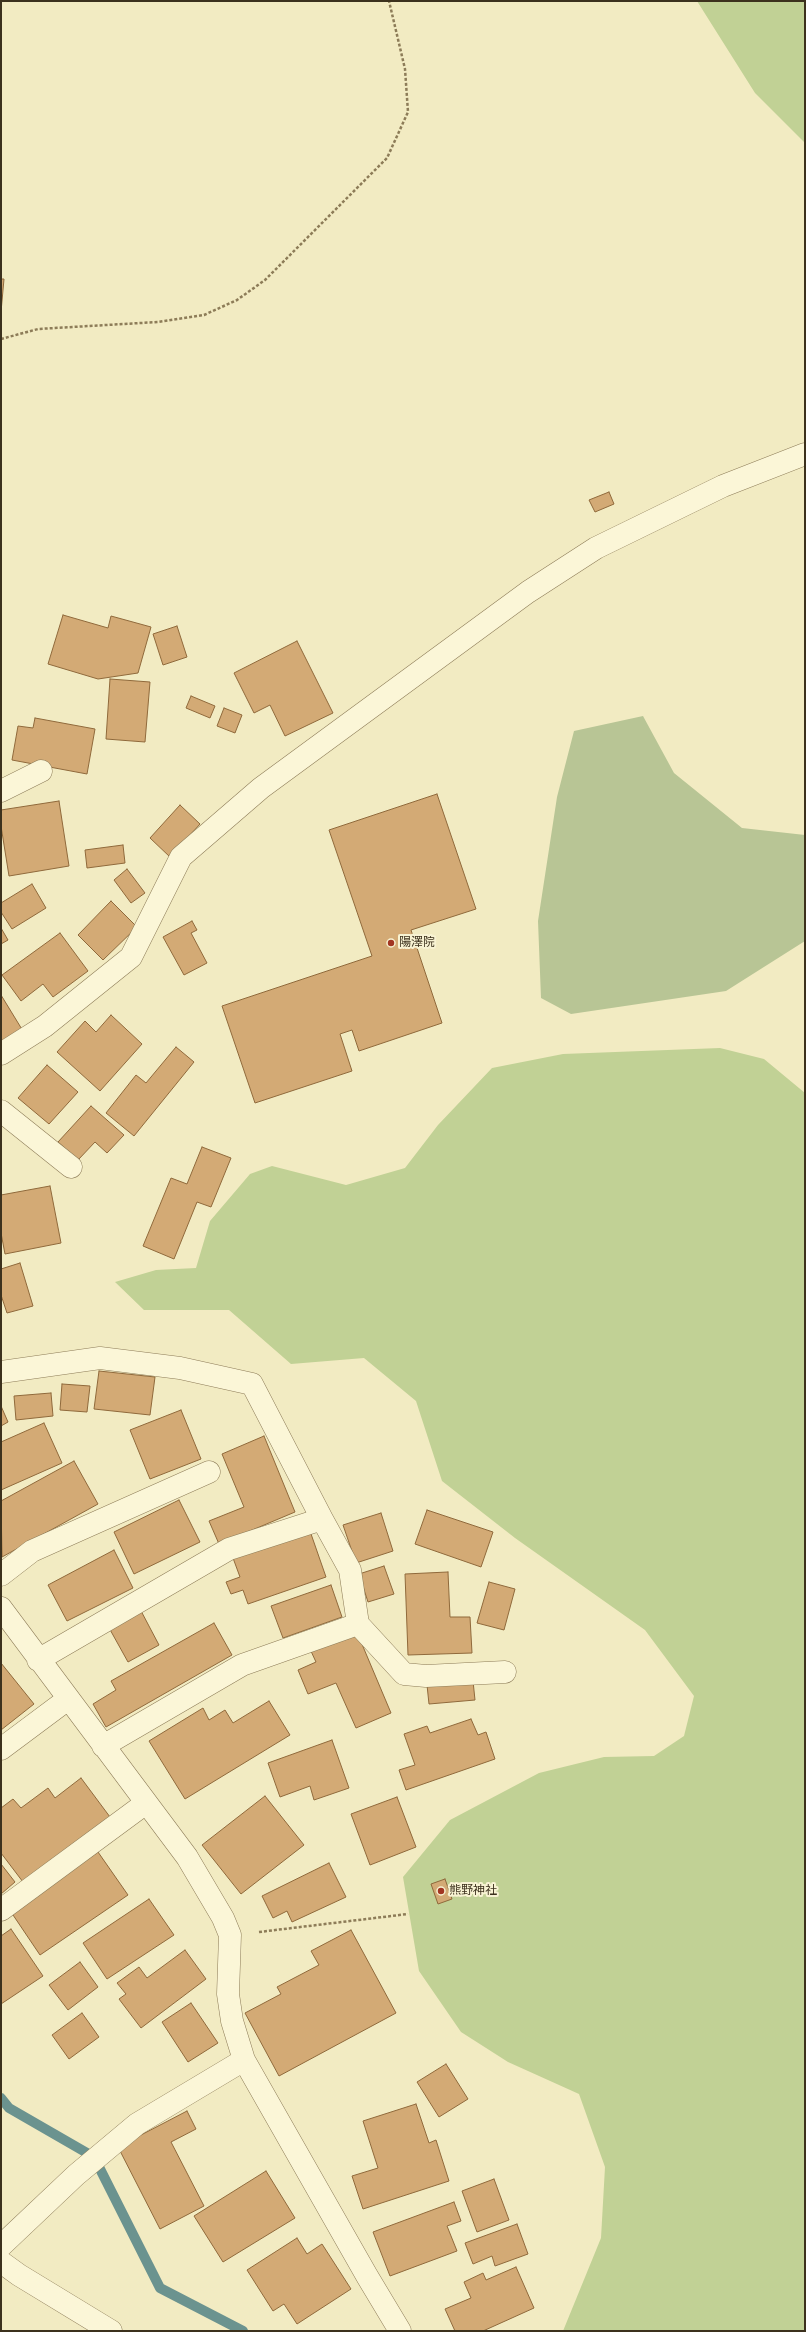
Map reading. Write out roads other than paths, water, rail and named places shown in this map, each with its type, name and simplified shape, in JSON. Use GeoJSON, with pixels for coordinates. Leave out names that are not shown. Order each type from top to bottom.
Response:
{"type":"FeatureCollection","features":[{"type":"Feature","properties":{"kind":"street"},"geometry":{"type":"LineString","coordinates":[[1,1054],[45,1026],[131,957],[182,857],[279,775],[528,592],[596,548],[723,486],[805,454]]}},
{"type":"Feature","properties":{"kind":"street"},"geometry":{"type":"LineString","coordinates":[[1,791],[41,772]]}},
{"type":"Feature","properties":{"kind":"street"},"geometry":{"type":"LineString","coordinates":[[1,1111],[70,1167]]}},
{"type":"Feature","properties":{"kind":"street"},"geometry":{"type":"LineString","coordinates":[[1,1372],[100,1358],[180,1368],[252,1384],[350,1570],[358,1624],[404,1674],[426,1676],[505,1672]]}},
{"type":"Feature","properties":{"kind":"street"},"geometry":{"type":"LineString","coordinates":[[1,1575],[32,1551],[209,1472]]}},
{"type":"Feature","properties":{"kind":"street"},"geometry":{"type":"LineString","coordinates":[[38,1660],[229,1549],[322,1519]]}},
{"type":"Feature","properties":{"kind":"street"},"geometry":{"type":"LineString","coordinates":[[1,1608],[38,1660],[186,1857],[223,1918],[230,1935],[228,1994],[232,2021],[244,2060],[400,2331]]}},
{"type":"Feature","properties":{"kind":"street"},"geometry":{"type":"LineString","coordinates":[[103,1746],[242,1665],[358,1624]]}},
{"type":"Feature","properties":{"kind":"street"},"geometry":{"type":"LineString","coordinates":[[1,1749],[68,1699]]}},
{"type":"Feature","properties":{"kind":"street"},"geometry":{"type":"LineString","coordinates":[[1,1910],[146,1803]]}},
{"type":"Feature","properties":{"kind":"street"},"geometry":{"type":"LineString","coordinates":[[1,2246],[76,2175],[137,2124],[244,2060]]}},
{"type":"Feature","properties":{"kind":"street"},"geometry":{"type":"LineString","coordinates":[[1,2262],[19,2275],[111,2331]]}},
{"type":"Feature","properties":{"kind":"waterway"},"geometry":{"type":"LineString","coordinates":[[1,2098],[9,2108],[94,2157],[160,2288],[243,2331]]}},
{"type":"Feature","properties":{"kind":"place","name":"陽澤院"},"geometry":{"type":"Point","coordinates":[391,943]}},
{"type":"Feature","properties":{"kind":"place","name":"熊野神社"},"geometry":{"type":"Point","coordinates":[441,1891]}}]}
